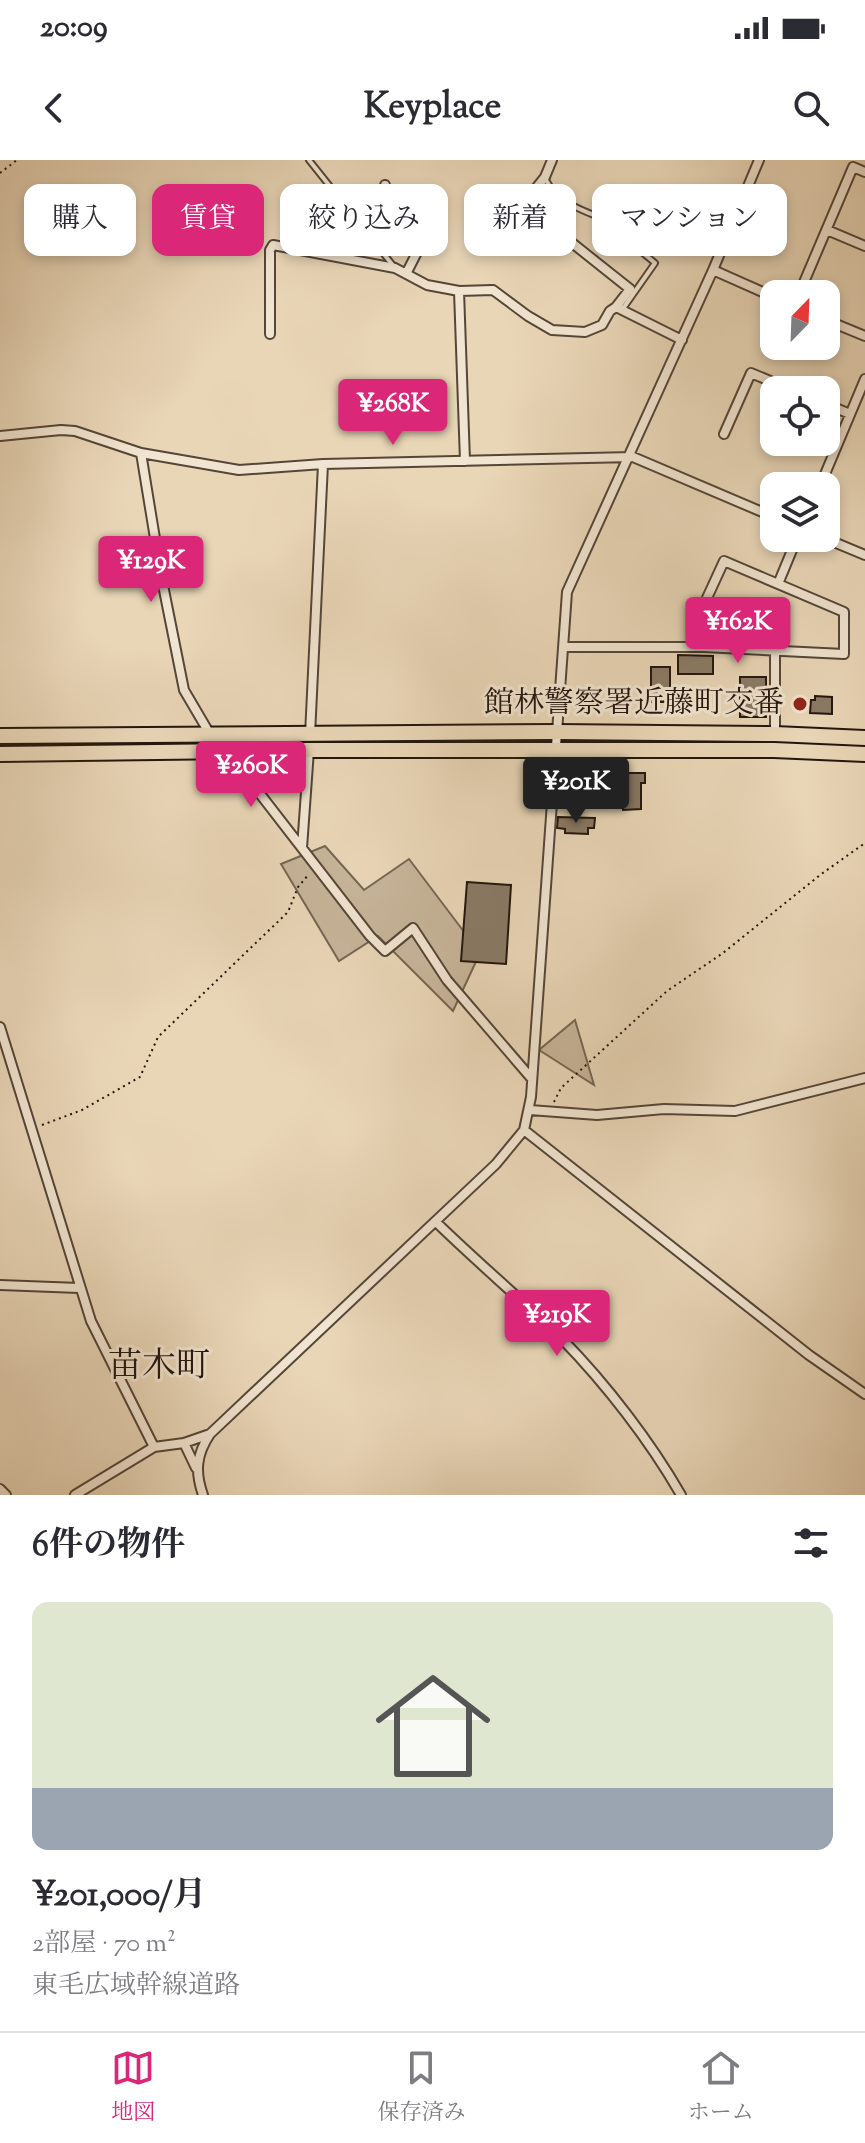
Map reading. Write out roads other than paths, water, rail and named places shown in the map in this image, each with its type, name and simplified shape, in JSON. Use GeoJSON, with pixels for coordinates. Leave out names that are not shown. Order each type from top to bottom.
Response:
{"type":"FeatureCollection","features":[{"type":"Feature","properties":{"kind":"highway"},"geometry":{"type":"LineString","coordinates":[[0,754],[230,750],[310,742],[558,732],[865,738]]}},
{"type":"Feature","properties":{"kind":"highway"},"geometry":{"type":"LineString","coordinates":[[0,736],[211,736],[558,751],[774,750],[865,754]]}},
{"type":"Feature","properties":{"kind":"street"},"geometry":{"type":"LineString","coordinates":[[552,160],[545,177],[529,197],[532,211],[630,289],[619,309]]}},
{"type":"Feature","properties":{"kind":"street"},"geometry":{"type":"LineString","coordinates":[[749,184],[759,160]]}},
{"type":"Feature","properties":{"kind":"street"},"geometry":{"type":"LineString","coordinates":[[805,280],[853,167],[865,172]]}},
{"type":"Feature","properties":{"kind":"street"},"geometry":{"type":"LineString","coordinates":[[827,230],[865,246]]}},
{"type":"Feature","properties":{"kind":"street"},"geometry":{"type":"LineString","coordinates":[[270,334],[270,250],[273,245],[395,268],[427,285],[459,291],[493,290],[552,330],[585,332],[602,325],[610,311],[619,309],[682,340]]}},
{"type":"Feature","properties":{"kind":"street"},"geometry":{"type":"LineString","coordinates":[[406,274],[415,256]]}},
{"type":"Feature","properties":{"kind":"street"},"geometry":{"type":"LineString","coordinates":[[196,1468],[210,1434],[496,1164],[524,1130],[530,1110],[533,1079],[567,592],[719,256]]}},
{"type":"Feature","properties":{"kind":"street"},"geometry":{"type":"LineString","coordinates":[[713,270],[760,291]]}},
{"type":"Feature","properties":{"kind":"street"},"geometry":{"type":"LineString","coordinates":[[459,291],[465,461]]}},
{"type":"Feature","properties":{"kind":"street"},"geometry":{"type":"LineString","coordinates":[[840,326],[865,336]]}},
{"type":"Feature","properties":{"kind":"street"},"geometry":{"type":"LineString","coordinates":[[724,434],[751,373],[760,377]]}},
{"type":"Feature","properties":{"kind":"street"},"geometry":{"type":"LineString","coordinates":[[826,472],[865,379]]}},
{"type":"Feature","properties":{"kind":"street"},"geometry":{"type":"LineString","coordinates":[[840,410],[850,414]]}},
{"type":"Feature","properties":{"kind":"street"},"geometry":{"type":"LineString","coordinates":[[0,436],[61,430],[92,435],[141,453],[239,470],[323,464],[629,457],[760,511]]}},
{"type":"Feature","properties":{"kind":"street"},"geometry":{"type":"LineString","coordinates":[[141,453],[184,690],[211,736]]}},
{"type":"Feature","properties":{"kind":"street"},"geometry":{"type":"LineString","coordinates":[[301,849],[310,742],[323,464]]}},
{"type":"Feature","properties":{"kind":"street"},"geometry":{"type":"LineString","coordinates":[[840,545],[865,555]]}},
{"type":"Feature","properties":{"kind":"street"},"geometry":{"type":"LineString","coordinates":[[778,584],[791,552]]}},
{"type":"Feature","properties":{"kind":"street"},"geometry":{"type":"LineString","coordinates":[[564,647],[703,647],[844,654],[844,612],[724,561],[701,611],[703,647]]}},
{"type":"Feature","properties":{"kind":"street"},"geometry":{"type":"LineString","coordinates":[[775,651],[775,734]]}},
{"type":"Feature","properties":{"kind":"street"},"geometry":{"type":"LineString","coordinates":[[230,750],[301,849],[385,951],[413,928],[447,980],[533,1079]]}},
{"type":"Feature","properties":{"kind":"street"},"geometry":{"type":"LineString","coordinates":[[0,1027],[91,1321],[154,1447]]}},
{"type":"Feature","properties":{"kind":"street"},"geometry":{"type":"LineString","coordinates":[[530,1110],[597,1115],[664,1109],[735,1111],[865,1078]]}},
{"type":"Feature","properties":{"kind":"street"},"geometry":{"type":"LineString","coordinates":[[524,1130],[809,1355],[865,1394]]}},
{"type":"Feature","properties":{"kind":"street"},"geometry":{"type":"LineString","coordinates":[[436,1222],[590,1370],[649,1443],[681,1495]]}},
{"type":"Feature","properties":{"kind":"street"},"geometry":{"type":"LineString","coordinates":[[0,1285],[79,1288]]}},
{"type":"Feature","properties":{"kind":"street"},"geometry":{"type":"LineString","coordinates":[[75,1495],[154,1447],[184,1443],[210,1434]]}},
{"type":"Feature","properties":{"kind":"street"},"geometry":{"type":"LineString","coordinates":[[184,1443],[196,1468],[203,1495]]}},
{"type":"Feature","properties":{"kind":"street"},"geometry":{"type":"LineString","coordinates":[[0,1489],[6,1495]]}},
{"type":"Feature","properties":{"kind":"lane"},"geometry":{"type":"LineString","coordinates":[[309,160],[328,184]]}},
{"type":"Feature","properties":{"kind":"lane"},"geometry":{"type":"LineString","coordinates":[[545,177],[551,189],[582,212],[617,223],[632,233],[637,248],[655,263],[619,309]]}},
{"type":"Feature","properties":{"kind":"lane"},"geometry":{"type":"LineString","coordinates":[[386,256],[395,268]]}},
{"type":"Feature","properties":{"kind":"place","name":"館林警察署近藤町交番"},"geometry":{"type":"Point","coordinates":[800,704]}},
{"type":"Feature","properties":{"kind":"district","name":"苗木町"},"geometry":{"type":"Point","coordinates":[159,1367]}}]}
